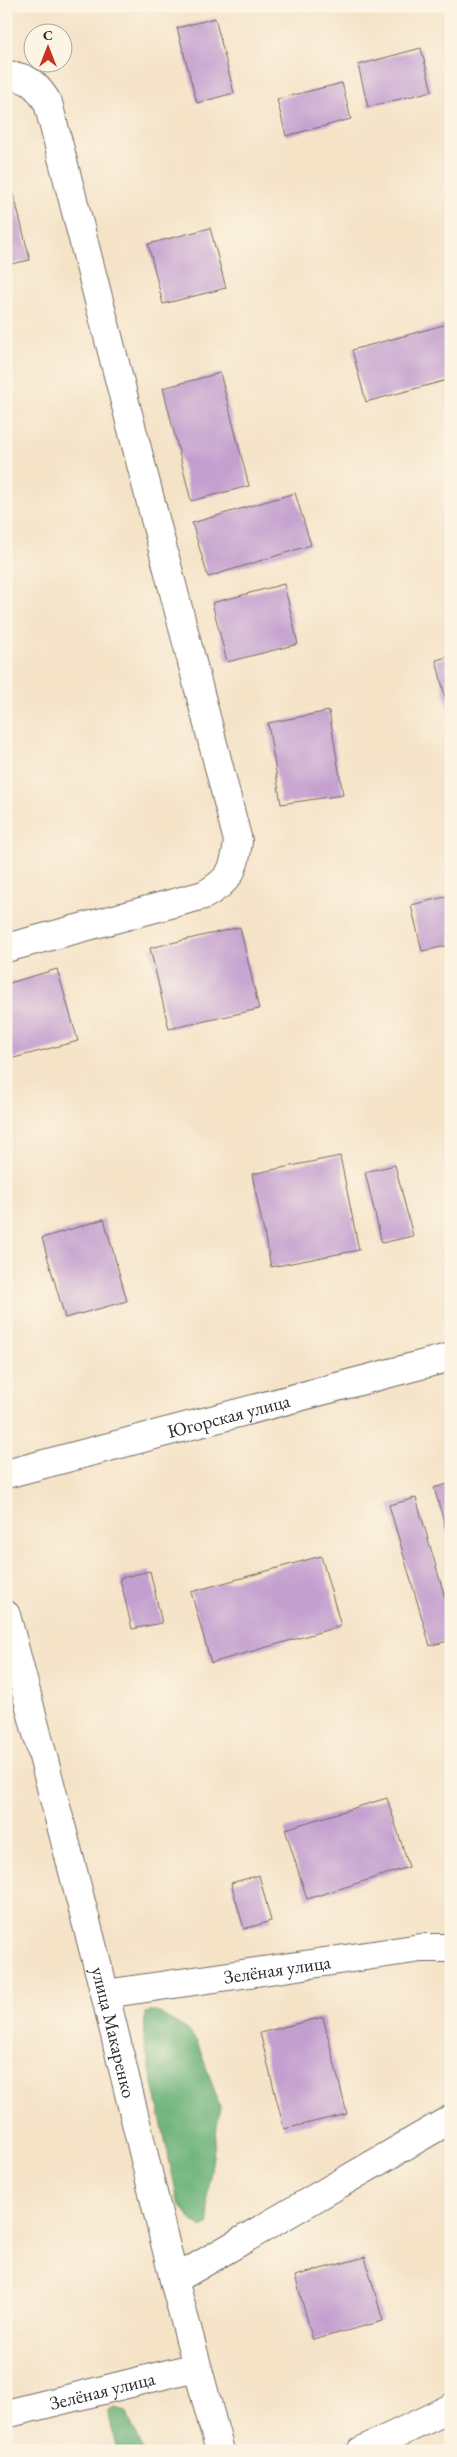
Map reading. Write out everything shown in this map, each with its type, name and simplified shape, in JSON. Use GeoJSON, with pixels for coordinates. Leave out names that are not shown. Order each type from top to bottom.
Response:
{"type":"FeatureCollection","features":[{"type":"Feature","properties":{"kind":"street"},"geometry":{"type":"LineString","coordinates":[[6,75],[15,76],[36,85],[48,103],[238,841],[236,863],[223,884],[204,896],[6,948]]}},
{"type":"Feature","properties":{"kind":"street","name":"Югорская улица"},"geometry":{"type":"LineString","coordinates":[[6,1474],[451,1357]]}},
{"type":"Feature","properties":{"kind":"street","name":"улица Макаренко"},"geometry":{"type":"LineString","coordinates":[[6,1615],[104,1994],[196,2367],[220,2451]]}},
{"type":"Feature","properties":{"kind":"street","name":"Зелёная улица"},"geometry":{"type":"LineString","coordinates":[[104,1994],[421,1948],[451,1948]]}},
{"type":"Feature","properties":{"kind":"street"},"geometry":{"type":"LineString","coordinates":[[174,2280],[451,2119]]}},
{"type":"Feature","properties":{"kind":"street","name":"Зелёная улица"},"geometry":{"type":"LineString","coordinates":[[6,2414],[196,2367]]}},
{"type":"Feature","properties":{"kind":"street"},"geometry":{"type":"LineString","coordinates":[[361,2451],[451,2408]]}},
{"type":"Feature","properties":{"kind":"green space"},"geometry":{"type":"Polygon","coordinates":[[[156,2011],[188,2030],[197,2042],[220,2106],[207,2199],[209,2224],[202,2228],[190,2219],[178,2201],[144,2041],[145,2013],[156,2011]]]}},
{"type":"Feature","properties":{"kind":"green space"},"geometry":{"type":"Polygon","coordinates":[[[115,2408],[126,2411],[143,2451],[117,2451],[108,2411],[115,2408]]]}},
{"type":"Feature","properties":{"kind":"building"},"geometry":{"type":"Polygon","coordinates":[[[215,18],[234,93],[197,103],[177,28],[215,18]]]}},
{"type":"Feature","properties":{"kind":"building"},"geometry":{"type":"Polygon","coordinates":[[[421,48],[432,91],[368,107],[358,65],[421,48]]]}},
{"type":"Feature","properties":{"kind":"building"},"geometry":{"type":"Polygon","coordinates":[[[342,83],[351,119],[286,136],[277,99],[342,83]]]}},
{"type":"Feature","properties":{"kind":"building"},"geometry":{"type":"Polygon","coordinates":[[[14,195],[30,260],[6,265],[6,197],[14,195]]]}},
{"type":"Feature","properties":{"kind":"building"},"geometry":{"type":"Polygon","coordinates":[[[210,228],[226,288],[163,304],[148,244],[210,228]]]}},
{"type":"Feature","properties":{"kind":"building"},"geometry":{"type":"Polygon","coordinates":[[[451,323],[451,379],[366,402],[352,350],[451,323]]]}},
{"type":"Feature","properties":{"kind":"building"},"geometry":{"type":"Polygon","coordinates":[[[220,373],[249,486],[191,501],[163,388],[220,373]]]}},
{"type":"Feature","properties":{"kind":"building"},"geometry":{"type":"Polygon","coordinates":[[[295,493],[311,545],[208,577],[192,523],[295,493]]]}},
{"type":"Feature","properties":{"kind":"building"},"geometry":{"type":"Polygon","coordinates":[[[284,584],[298,644],[227,662],[212,603],[284,584]]]}},
{"type":"Feature","properties":{"kind":"building"},"geometry":{"type":"Polygon","coordinates":[[[451,656],[451,717],[450,717],[436,660],[451,656]]]}},
{"type":"Feature","properties":{"kind":"building"},"geometry":{"type":"Polygon","coordinates":[[[329,711],[343,795],[281,804],[268,723],[329,711]]]}},
{"type":"Feature","properties":{"kind":"building"},"geometry":{"type":"Polygon","coordinates":[[[449,896],[451,945],[422,951],[411,905],[449,896]]]}},
{"type":"Feature","properties":{"kind":"building"},"geometry":{"type":"Polygon","coordinates":[[[240,927],[259,1009],[169,1029],[150,948],[240,927]]]}},
{"type":"Feature","properties":{"kind":"building"},"geometry":{"type":"Polygon","coordinates":[[[57,969],[78,1041],[6,1060],[6,984],[57,969]]]}},
{"type":"Feature","properties":{"kind":"building"},"geometry":{"type":"Polygon","coordinates":[[[340,1156],[359,1250],[271,1267],[252,1174],[340,1156]]]}},
{"type":"Feature","properties":{"kind":"building"},"geometry":{"type":"Polygon","coordinates":[[[395,1165],[413,1236],[382,1243],[365,1172],[395,1165]]]}},
{"type":"Feature","properties":{"kind":"building"},"geometry":{"type":"Polygon","coordinates":[[[104,1219],[127,1301],[65,1318],[42,1238],[104,1219]]]}},
{"type":"Feature","properties":{"kind":"building"},"geometry":{"type":"Polygon","coordinates":[[[451,1483],[451,1542],[450,1542],[434,1488],[451,1483]]]}},
{"type":"Feature","properties":{"kind":"building"},"geometry":{"type":"Polygon","coordinates":[[[416,1498],[451,1618],[451,1640],[430,1646],[389,1505],[416,1498]]]}},
{"type":"Feature","properties":{"kind":"building"},"geometry":{"type":"Polygon","coordinates":[[[321,1556],[341,1626],[211,1663],[191,1592],[321,1556]]]}},
{"type":"Feature","properties":{"kind":"building"},"geometry":{"type":"Polygon","coordinates":[[[150,1571],[162,1623],[132,1629],[120,1578],[150,1571]]]}},
{"type":"Feature","properties":{"kind":"building"},"geometry":{"type":"Polygon","coordinates":[[[387,1798],[409,1867],[307,1899],[285,1829],[387,1798]]]}},
{"type":"Feature","properties":{"kind":"building"},"geometry":{"type":"Polygon","coordinates":[[[259,1875],[271,1921],[244,1929],[231,1883],[259,1875]]]}},
{"type":"Feature","properties":{"kind":"building"},"geometry":{"type":"Polygon","coordinates":[[[323,2017],[347,2114],[284,2129],[260,2033],[323,2017]]]}},
{"type":"Feature","properties":{"kind":"building"},"geometry":{"type":"Polygon","coordinates":[[[365,2257],[383,2321],[313,2340],[295,2276],[365,2257]]]}}]}
